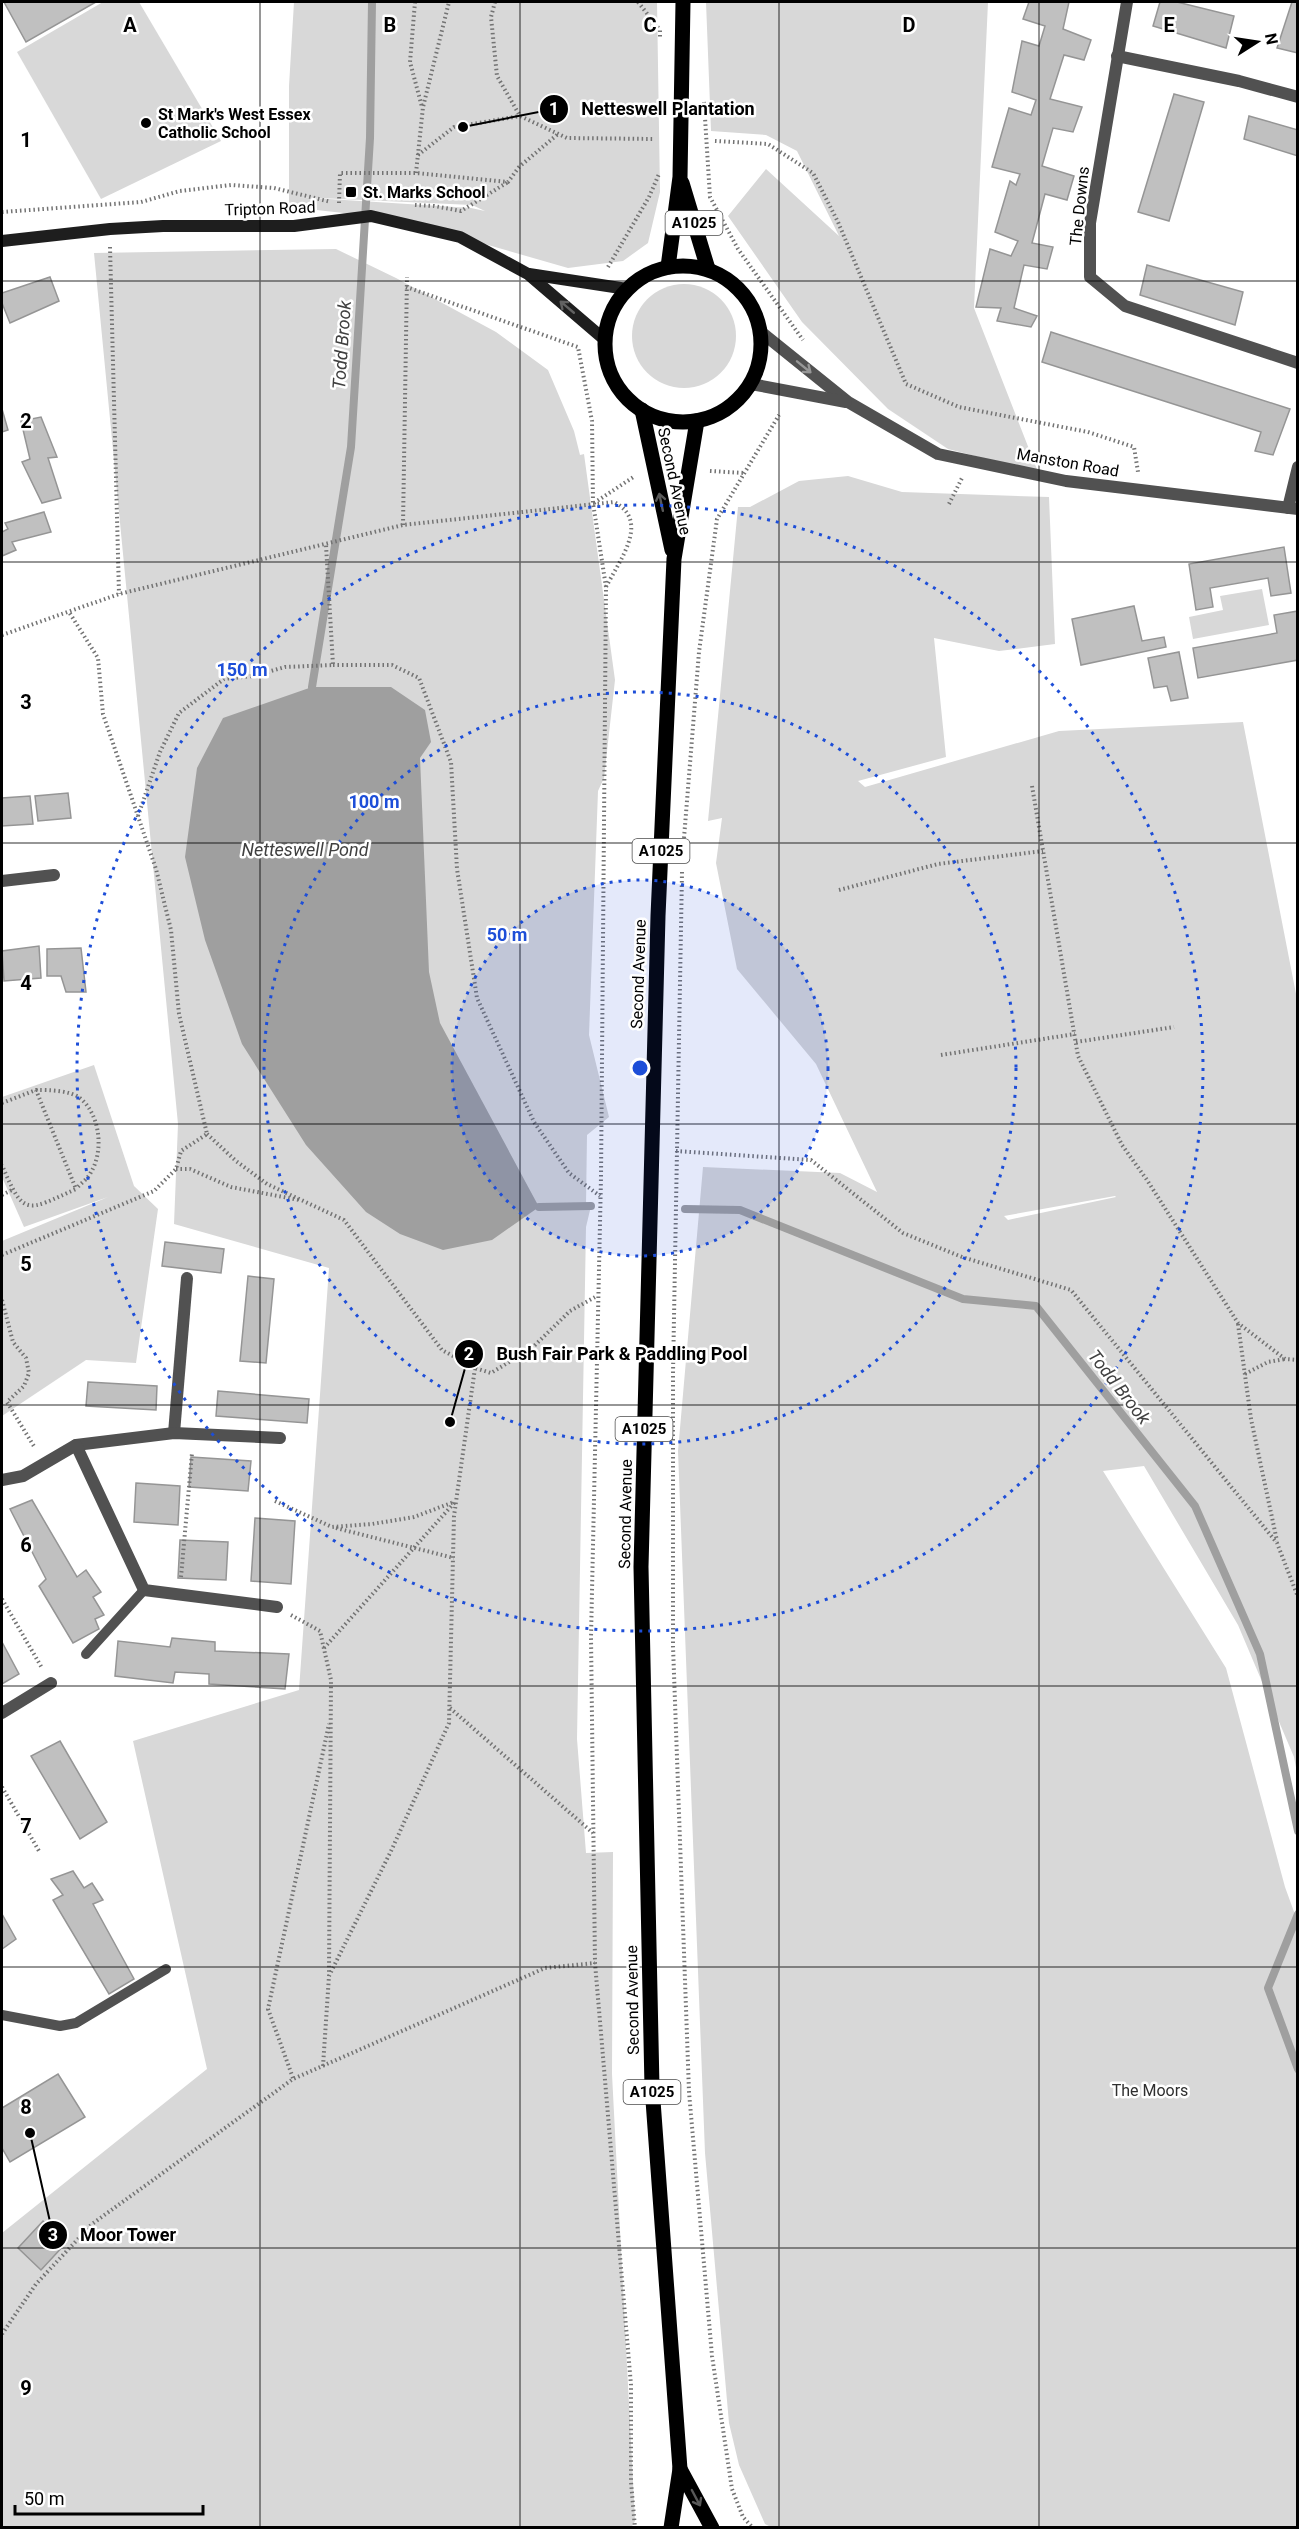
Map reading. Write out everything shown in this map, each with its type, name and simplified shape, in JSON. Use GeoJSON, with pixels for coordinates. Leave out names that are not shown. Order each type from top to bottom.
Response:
{"type":"FeatureCollection","features":[{"type":"Feature","properties":{"kind":"main road","name":"A1025"},"geometry":{"type":"LineString","coordinates":[[668,267],[680,177],[683,2]]}},
{"type":"Feature","properties":{"kind":"main road","name":"A1025"},"geometry":{"type":"LineString","coordinates":[[680,177],[708,269]]}},
{"type":"Feature","properties":{"kind":"main road"},"geometry":{"type":"LineString","coordinates":[[688,265],[708,269],[727,279],[743,293],[755,311],[761,332],[761,359],[751,384],[737,402],[718,414],[697,421],[678,422],[660,418],[642,410],[626,397],[614,380],[607,361],[605,340],[608,321],[616,304],[627,289],[653,271],[668,267],[688,265]]}},
{"type":"Feature","properties":{"kind":"main road","name":"Second Avenue"},"geometry":{"type":"LineString","coordinates":[[642,410],[674,559]]}},
{"type":"Feature","properties":{"kind":"main road","name":"Second Avenue"},"geometry":{"type":"LineString","coordinates":[[671,2528],[681,2469],[652,2087],[641,1567],[658,916],[674,559],[697,421]]}},
{"type":"Feature","properties":{"kind":"main road","name":"Second Avenue"},"geometry":{"type":"LineString","coordinates":[[681,2469],[712,2528]]}},
{"type":"Feature","properties":{"kind":"street","name":"The Downs"},"geometry":{"type":"LineString","coordinates":[[1127,2],[1090,223],[1090,277],[1125,306],[1298,363]]}},
{"type":"Feature","properties":{"kind":"street"},"geometry":{"type":"LineString","coordinates":[[1117,56],[1239,81],[1298,97]]}},
{"type":"Feature","properties":{"kind":"street","name":"Tripton Road"},"geometry":{"type":"LineString","coordinates":[[2,240],[163,226],[294,226],[371,216],[460,237],[528,274],[605,340]]}},
{"type":"Feature","properties":{"kind":"street","name":"Tripton Road"},"geometry":{"type":"LineString","coordinates":[[528,274],[627,289]]}},
{"type":"Feature","properties":{"kind":"street","name":"Manston Road"},"geometry":{"type":"LineString","coordinates":[[761,332],[848,402],[938,454],[1066,481],[1293,509]]}},
{"type":"Feature","properties":{"kind":"street","name":"Manston Road"},"geometry":{"type":"LineString","coordinates":[[751,384],[848,402]]}},
{"type":"Feature","properties":{"kind":"street"},"geometry":{"type":"LineString","coordinates":[[1293,509],[1298,467]]}},
{"type":"Feature","properties":{"kind":"street"},"geometry":{"type":"LineString","coordinates":[[2,881],[54,875]]}},
{"type":"Feature","properties":{"kind":"street"},"geometry":{"type":"LineString","coordinates":[[174,1433],[187,1278]]}},
{"type":"Feature","properties":{"kind":"street"},"geometry":{"type":"LineString","coordinates":[[2,1480],[23,1476],[76,1445],[174,1433],[280,1438]]}},
{"type":"Feature","properties":{"kind":"street"},"geometry":{"type":"LineString","coordinates":[[76,1445],[144,1590],[277,1607]]}},
{"type":"Feature","properties":{"kind":"street"},"geometry":{"type":"LineString","coordinates":[[2,1713],[51,1683]]}},
{"type":"Feature","properties":{"kind":"lane"},"geometry":{"type":"LineString","coordinates":[[86,1654],[144,1590]]}},
{"type":"Feature","properties":{"kind":"lane"},"geometry":{"type":"LineString","coordinates":[[2,2015],[60,2026],[76,2023],[166,1970]]}},
{"type":"Feature","properties":{"kind":"path"},"geometry":{"type":"LineString","coordinates":[[415,2],[410,62],[423,107]]}},
{"type":"Feature","properties":{"kind":"path"},"geometry":{"type":"LineString","coordinates":[[416,173],[423,107],[449,2]]}},
{"type":"Feature","properties":{"kind":"path"},"geometry":{"type":"LineString","coordinates":[[495,2],[491,17],[497,76],[520,116],[567,138],[654,139]]}},
{"type":"Feature","properties":{"kind":"path"},"geometry":{"type":"LineString","coordinates":[[638,2],[660,30],[660,41]]}},
{"type":"Feature","properties":{"kind":"path"},"geometry":{"type":"LineString","coordinates":[[704,99],[710,197],[738,249],[808,348]]}},
{"type":"Feature","properties":{"kind":"path"},"geometry":{"type":"LineString","coordinates":[[418,155],[454,127],[520,116]]}},
{"type":"Feature","properties":{"kind":"path"},"geometry":{"type":"LineString","coordinates":[[411,205],[434,206],[460,211],[508,182],[519,167],[558,134]]}},
{"type":"Feature","properties":{"kind":"path"},"geometry":{"type":"LineString","coordinates":[[715,141],[768,144],[813,173],[837,222],[906,384],[959,407],[1088,432],[1134,447],[1140,491]]}},
{"type":"Feature","properties":{"kind":"path"},"geometry":{"type":"LineString","coordinates":[[603,275],[649,197],[659,174],[659,163]]}},
{"type":"Feature","properties":{"kind":"path"},"geometry":{"type":"LineString","coordinates":[[338,203],[340,174],[416,173],[508,182]]}},
{"type":"Feature","properties":{"kind":"path"},"geometry":{"type":"LineString","coordinates":[[2,212],[141,202],[180,191],[231,185],[274,188],[347,204]]}},
{"type":"Feature","properties":{"kind":"path"},"geometry":{"type":"LineString","coordinates":[[110,229],[119,594]]}},
{"type":"Feature","properties":{"kind":"path"},"geometry":{"type":"LineString","coordinates":[[403,525],[406,277]]}},
{"type":"Feature","properties":{"kind":"path"},"geometry":{"type":"LineString","coordinates":[[406,287],[578,346],[592,421],[593,503],[606,587],[600,1196],[591,1637],[595,1963],[631,2385],[631,2482],[635,2528]]}},
{"type":"Feature","properties":{"kind":"path"},"geometry":{"type":"LineString","coordinates":[[683,848],[699,652],[717,519],[779,415]]}},
{"type":"Feature","properties":{"kind":"path"},"geometry":{"type":"LineString","coordinates":[[949,504],[970,461]]}},
{"type":"Feature","properties":{"kind":"path"},"geometry":{"type":"LineString","coordinates":[[593,503],[643,470]]}},
{"type":"Feature","properties":{"kind":"path"},"geometry":{"type":"LineString","coordinates":[[710,471],[744,473]]}},
{"type":"Feature","properties":{"kind":"path"},"geometry":{"type":"LineString","coordinates":[[2,635],[119,594],[403,525],[614,502],[624,507],[630,514],[631,536],[606,587]]}},
{"type":"Feature","properties":{"kind":"path"},"geometry":{"type":"LineString","coordinates":[[326,545],[333,665]]}},
{"type":"Feature","properties":{"kind":"path"},"geometry":{"type":"LineString","coordinates":[[69,612],[98,658],[103,714],[156,869],[171,930],[178,1014],[207,1134],[236,1161],[267,1184],[344,1220],[442,1350],[475,1368],[491,1373],[532,1348],[570,1311],[598,1296]]}},
{"type":"Feature","properties":{"kind":"path"},"geometry":{"type":"LineString","coordinates":[[138,817],[160,752],[179,713],[224,679],[285,667],[326,665],[392,665],[419,678],[451,762],[457,869],[477,998],[534,1122],[569,1173],[600,1196]]}},
{"type":"Feature","properties":{"kind":"path"},"geometry":{"type":"LineString","coordinates":[[1032,786],[1078,1056],[1122,1145],[1148,1180],[1238,1323],[1285,1359]]}},
{"type":"Feature","properties":{"kind":"path"},"geometry":{"type":"LineString","coordinates":[[838,890],[938,864],[1043,851]]}},
{"type":"Feature","properties":{"kind":"path"},"geometry":{"type":"LineString","coordinates":[[682,871],[676,1151],[673,1646],[688,2092],[712,2356],[732,2489],[743,2517],[753,2528]]}},
{"type":"Feature","properties":{"kind":"path"},"geometry":{"type":"LineString","coordinates":[[1076,1042],[1174,1027]]}},
{"type":"Feature","properties":{"kind":"path"},"geometry":{"type":"LineString","coordinates":[[941,1055],[1075,1034]]}},
{"type":"Feature","properties":{"kind":"path"},"geometry":{"type":"LineString","coordinates":[[2,1103],[36,1090],[53,1090],[81,1098],[94,1117],[99,1135],[96,1161],[87,1179],[76,1189],[42,1204],[29,1206],[22,1203],[12,1190],[2,1165]]}},
{"type":"Feature","properties":{"kind":"path"},"geometry":{"type":"LineString","coordinates":[[36,1090],[76,1189]]}},
{"type":"Feature","properties":{"kind":"path"},"geometry":{"type":"LineString","coordinates":[[2,1255],[154,1191],[176,1169],[181,1151],[207,1134]]}},
{"type":"Feature","properties":{"kind":"path"},"geometry":{"type":"LineString","coordinates":[[676,1151],[811,1160],[903,1233],[962,1257],[1071,1290],[1277,1543]]}},
{"type":"Feature","properties":{"kind":"path"},"geometry":{"type":"LineString","coordinates":[[176,1169],[190,1169],[231,1187],[309,1202]]}},
{"type":"Feature","properties":{"kind":"path"},"geometry":{"type":"LineString","coordinates":[[2,1195],[12,1190]]}},
{"type":"Feature","properties":{"kind":"path"},"geometry":{"type":"LineString","coordinates":[[2,1300],[13,1342],[26,1358],[29,1373],[24,1386],[7,1402],[44,1464]]}},
{"type":"Feature","properties":{"kind":"path"},"geometry":{"type":"LineString","coordinates":[[1238,1323],[1251,1419],[1277,1543],[1298,1597]]}},
{"type":"Feature","properties":{"kind":"path"},"geometry":{"type":"LineString","coordinates":[[1245,1374],[1268,1362],[1285,1359],[1298,1360]]}},
{"type":"Feature","properties":{"kind":"path"},"geometry":{"type":"LineString","coordinates":[[329,1976],[392,1849],[449,1723],[457,1501],[475,1368]]}},
{"type":"Feature","properties":{"kind":"path"},"geometry":{"type":"LineString","coordinates":[[179,1595],[194,1434]]}},
{"type":"Feature","properties":{"kind":"path"},"geometry":{"type":"LineString","coordinates":[[275,1501],[332,1527],[454,1558]]}},
{"type":"Feature","properties":{"kind":"path"},"geometry":{"type":"LineString","coordinates":[[332,1527],[372,1524],[414,1517],[457,1501]]}},
{"type":"Feature","properties":{"kind":"path"},"geometry":{"type":"LineString","coordinates":[[324,1648],[457,1501]]}},
{"type":"Feature","properties":{"kind":"path"},"geometry":{"type":"LineString","coordinates":[[2,1599],[51,1683]]}},
{"type":"Feature","properties":{"kind":"path"},"geometry":{"type":"LineString","coordinates":[[277,1607],[320,1631],[331,1680],[329,1976],[323,2066]]}},
{"type":"Feature","properties":{"kind":"path"},"geometry":{"type":"LineString","coordinates":[[449,1707],[593,1833]]}},
{"type":"Feature","properties":{"kind":"path"},"geometry":{"type":"LineString","coordinates":[[293,2079],[268,2009],[331,1715]]}},
{"type":"Feature","properties":{"kind":"path"},"geometry":{"type":"LineString","coordinates":[[2,1787],[39,1851]]}},
{"type":"Feature","properties":{"kind":"path"},"geometry":{"type":"LineString","coordinates":[[2,2334],[36,2284],[92,2224],[293,2079],[545,1968],[595,1963]]}},
{"type":"Feature","properties":{"kind":"green space"},"geometry":{"type":"Polygon","coordinates":[[[103,2],[139,2],[221,141],[101,199],[17,52],[103,2]]]}},
{"type":"Feature","properties":{"kind":"green space"},"geometry":{"type":"Polygon","coordinates":[[[294,2],[657,2],[660,192],[648,243],[623,261],[568,268],[460,237],[371,216],[289,207],[289,86],[294,2]],[[297,197],[471,208],[485,211],[472,205],[297,197]]]}},
{"type":"Feature","properties":{"kind":"green space"},"geometry":{"type":"Polygon","coordinates":[[[706,2],[988,2],[974,308],[1038,472],[948,449],[888,409],[802,322],[728,216],[766,169],[839,236],[797,151],[766,135],[711,131],[706,2]]]}},
{"type":"Feature","properties":{"kind":"green space"},"geometry":{"type":"Polygon","coordinates":[[[336,249],[396,278],[496,332],[548,370],[574,431],[580,455],[584,454],[615,680],[604,778],[598,791],[589,1035],[609,1117],[587,1135],[586,1205],[591,1206],[586,1227],[577,1739],[586,1853],[613,1852],[612,2074],[635,2521],[631,2528],[2,2528],[2,2233],[207,2069],[133,1741],[299,1690],[329,1268],[174,1224],[178,1124],[94,253],[336,249]]]}},
{"type":"Feature","properties":{"kind":"green space"},"geometry":{"type":"Polygon","coordinates":[[[684,284],[704,288],[721,299],[732,316],[736,336],[732,356],[721,373],[704,384],[684,388],[664,384],[647,373],[636,356],[632,336],[636,316],[647,299],[664,288],[684,284]]]}},
{"type":"Feature","properties":{"kind":"green space","name":"The Moors"},"geometry":{"type":"Polygon","coordinates":[[[848,476],[902,492],[1049,497],[1055,644],[999,651],[934,638],[946,757],[858,781],[865,787],[1059,731],[1243,722],[1297,999],[1297,1773],[1294,1757],[1238,1625],[1144,1466],[1103,1471],[1226,1668],[1285,1887],[1297,1920],[1297,2527],[771,2527],[765,2524],[739,2465],[729,2423],[705,2153],[678,1451],[703,1167],[840,1173],[877,1192],[816,1064],[737,969],[716,863],[722,818],[708,821],[738,507],[750,507],[799,481],[848,476]],[[1116,1197],[1004,1216],[1008,1220],[1116,1197]]]}},
{"type":"Feature","properties":{"kind":"green space"},"geometry":{"type":"Polygon","coordinates":[[[1262,589],[1269,625],[1193,639],[1189,617],[1223,610],[1220,596],[1262,589]]]}},
{"type":"Feature","properties":{"kind":"green space"},"geometry":{"type":"Polygon","coordinates":[[[94,1065],[134,1186],[158,1209],[136,1363],[86,1360],[2,1416],[2,1241],[108,1197],[24,1227],[2,1177],[2,1097],[94,1065]]]}},
{"type":"Feature","properties":{"kind":"water","name":"Netteswell Pond"},"geometry":{"type":"Polygon","coordinates":[[[312,687],[391,687],[425,710],[431,742],[420,758],[429,972],[440,1023],[539,1207],[492,1240],[443,1250],[400,1234],[366,1212],[306,1145],[242,1044],[205,940],[185,857],[197,768],[223,718],[312,687]]]}},
{"type":"Feature","properties":{"kind":"building"},"geometry":{"type":"Polygon","coordinates":[[[4,2],[96,2],[26,42],[4,2]]]}},
{"type":"Feature","properties":{"kind":"building"},"geometry":{"type":"Polygon","coordinates":[[[1029,2],[1069,2],[1063,29],[1091,40],[1084,60],[1064,55],[1050,99],[1082,107],[1073,132],[1053,128],[1042,166],[1074,176],[1067,200],[1045,194],[1032,243],[1053,247],[1047,269],[1024,265],[1014,308],[1037,316],[1031,327],[997,321],[1001,308],[976,307],[990,249],[1011,256],[1018,241],[995,232],[1010,181],[1016,185],[1020,174],[992,167],[1009,108],[1031,115],[1036,100],[1012,92],[1022,41],[1039,46],[1045,26],[1023,19],[1029,2]]]}},
{"type":"Feature","properties":{"kind":"building"},"geometry":{"type":"Polygon","coordinates":[[[1160,2],[1177,2],[1234,16],[1226,48],[1153,26],[1160,2]]]}},
{"type":"Feature","properties":{"kind":"building"},"geometry":{"type":"Polygon","coordinates":[[[1292,2],[1298,2],[1298,53],[1277,48],[1292,2]]]}},
{"type":"Feature","properties":{"kind":"building"},"geometry":{"type":"Polygon","coordinates":[[[1174,94],[1204,102],[1169,221],[1138,212],[1174,94]]]}},
{"type":"Feature","properties":{"kind":"building"},"geometry":{"type":"Polygon","coordinates":[[[1249,116],[1298,130],[1298,156],[1244,139],[1249,116]]]}},
{"type":"Feature","properties":{"kind":"building"},"geometry":{"type":"Polygon","coordinates":[[[1147,265],[1243,292],[1235,325],[1140,295],[1147,265]]]}},
{"type":"Feature","properties":{"kind":"building"},"geometry":{"type":"Polygon","coordinates":[[[50,277],[59,301],[10,323],[2,303],[2,293],[50,277]]]}},
{"type":"Feature","properties":{"kind":"building"},"geometry":{"type":"Polygon","coordinates":[[[1051,332],[1290,409],[1273,455],[1255,451],[1261,432],[1042,362],[1051,332]]]}},
{"type":"Feature","properties":{"kind":"building"},"geometry":{"type":"Polygon","coordinates":[[[2,409],[8,430],[2,432],[2,409]]]}},
{"type":"Feature","properties":{"kind":"building"},"geometry":{"type":"Polygon","coordinates":[[[41,417],[57,457],[48,458],[61,498],[42,503],[22,462],[30,459],[21,421],[41,417]]]}},
{"type":"Feature","properties":{"kind":"building"},"geometry":{"type":"Polygon","coordinates":[[[44,512],[51,532],[12,542],[16,550],[2,556],[2,532],[8,529],[5,523],[44,512]]]}},
{"type":"Feature","properties":{"kind":"building"},"geometry":{"type":"Polygon","coordinates":[[[1284,547],[1291,593],[1271,596],[1268,578],[1210,588],[1213,607],[1196,610],[1189,564],[1284,547]]]}},
{"type":"Feature","properties":{"kind":"building"},"geometry":{"type":"Polygon","coordinates":[[[1134,606],[1142,641],[1164,637],[1166,647],[1081,665],[1072,619],[1134,606]]]}},
{"type":"Feature","properties":{"kind":"building"},"geometry":{"type":"Polygon","coordinates":[[[1298,611],[1298,660],[1198,678],[1193,648],[1277,633],[1274,615],[1298,611]]]}},
{"type":"Feature","properties":{"kind":"building"},"geometry":{"type":"Polygon","coordinates":[[[1179,652],[1188,698],[1171,701],[1167,686],[1154,688],[1148,658],[1179,652]]]}},
{"type":"Feature","properties":{"kind":"building"},"geometry":{"type":"Polygon","coordinates":[[[68,793],[71,818],[38,821],[35,796],[68,793]]]}},
{"type":"Feature","properties":{"kind":"building"},"geometry":{"type":"Polygon","coordinates":[[[30,796],[33,824],[2,826],[2,798],[30,796]]]}},
{"type":"Feature","properties":{"kind":"building"},"geometry":{"type":"Polygon","coordinates":[[[39,946],[41,978],[4,981],[2,951],[39,946]]]}},
{"type":"Feature","properties":{"kind":"building"},"geometry":{"type":"Polygon","coordinates":[[[81,948],[86,992],[66,992],[61,976],[47,976],[47,949],[81,948]]]}},
{"type":"Feature","properties":{"kind":"building"},"geometry":{"type":"Polygon","coordinates":[[[165,1242],[224,1249],[221,1273],[162,1266],[165,1242]]]}},
{"type":"Feature","properties":{"kind":"building"},"geometry":{"type":"Polygon","coordinates":[[[248,1276],[274,1279],[266,1363],[240,1361],[248,1276]]]}},
{"type":"Feature","properties":{"kind":"building"},"geometry":{"type":"Polygon","coordinates":[[[88,1382],[157,1386],[156,1410],[86,1406],[88,1382]]]}},
{"type":"Feature","properties":{"kind":"building"},"geometry":{"type":"Polygon","coordinates":[[[218,1391],[309,1399],[307,1423],[216,1416],[218,1391]]]}},
{"type":"Feature","properties":{"kind":"building"},"geometry":{"type":"Polygon","coordinates":[[[191,1457],[251,1461],[248,1491],[189,1487],[191,1457]]]}},
{"type":"Feature","properties":{"kind":"building"},"geometry":{"type":"Polygon","coordinates":[[[136,1483],[180,1486],[178,1525],[134,1522],[136,1483]]]}},
{"type":"Feature","properties":{"kind":"building"},"geometry":{"type":"Polygon","coordinates":[[[32,1500],[77,1577],[86,1570],[101,1592],[93,1597],[104,1615],[95,1619],[99,1629],[73,1643],[39,1586],[46,1579],[10,1509],[32,1500]]]}},
{"type":"Feature","properties":{"kind":"building"},"geometry":{"type":"Polygon","coordinates":[[[255,1518],[295,1521],[291,1584],[251,1581],[255,1518]]]}},
{"type":"Feature","properties":{"kind":"building"},"geometry":{"type":"Polygon","coordinates":[[[180,1540],[228,1542],[226,1580],[178,1578],[180,1540]]]}},
{"type":"Feature","properties":{"kind":"building"},"geometry":{"type":"Polygon","coordinates":[[[172,1638],[215,1642],[215,1651],[289,1654],[285,1689],[209,1684],[209,1674],[175,1672],[173,1683],[115,1676],[118,1641],[170,1647],[172,1638]]]}},
{"type":"Feature","properties":{"kind":"building"},"geometry":{"type":"Polygon","coordinates":[[[2,1642],[19,1674],[2,1684],[2,1642]]]}},
{"type":"Feature","properties":{"kind":"building"},"geometry":{"type":"Polygon","coordinates":[[[60,1741],[107,1822],[80,1839],[31,1756],[60,1741]]]}},
{"type":"Feature","properties":{"kind":"building"},"geometry":{"type":"Polygon","coordinates":[[[73,1871],[84,1888],[92,1883],[103,1900],[93,1904],[134,1979],[109,1994],[53,1900],[63,1895],[51,1879],[73,1871]]]}},
{"type":"Feature","properties":{"kind":"building"},"geometry":{"type":"Polygon","coordinates":[[[2,1914],[16,1939],[2,1949],[2,1914]]]}},
{"type":"Feature","properties":{"kind":"building"},"geometry":{"type":"Polygon","coordinates":[[[58,2074],[85,2117],[10,2162],[2,2148],[2,2108],[58,2074]]]}},
{"type":"Feature","properties":{"kind":"building"},"geometry":{"type":"Polygon","coordinates":[[[43,2221],[66,2243],[41,2270],[18,2248],[43,2221]]]}},
{"type":"Feature","properties":{"kind":"waterway","name":"Todd Brook"},"geometry":{"type":"LineString","coordinates":[[312,687],[351,447],[370,138],[372,2]]}},
{"type":"Feature","properties":{"kind":"waterway","name":"Todd Brook"},"geometry":{"type":"LineString","coordinates":[[539,1207],[591,1206]]}},
{"type":"Feature","properties":{"kind":"waterway","name":"Todd Brook"},"geometry":{"type":"LineString","coordinates":[[685,1209],[740,1210],[963,1299],[1036,1306],[1195,1506],[1260,1654],[1298,1831]]}},
{"type":"Feature","properties":{"kind":"waterway","name":"Todd Brook"},"geometry":{"type":"LineString","coordinates":[[1298,1914],[1268,1988],[1298,2069]]}},
{"type":"Feature","properties":{"kind":"place","name":"St Mark's West Essex Catholic School"},"geometry":{"type":"Point","coordinates":[146,123]}},
{"type":"Feature","properties":{"kind":"place","name":"Netteswell Plantation"},"geometry":{"type":"Point","coordinates":[463,127]}},
{"type":"Feature","properties":{"kind":"place","name":"St. Marks School"},"geometry":{"type":"Point","coordinates":[351,192]}},
{"type":"Feature","properties":{"kind":"place","name":"Bush Fair Park & Paddling Pool"},"geometry":{"type":"Point","coordinates":[450,1422]}},
{"type":"Feature","properties":{"kind":"place","name":"Moor Tower"},"geometry":{"type":"Point","coordinates":[30,2133]}}]}
